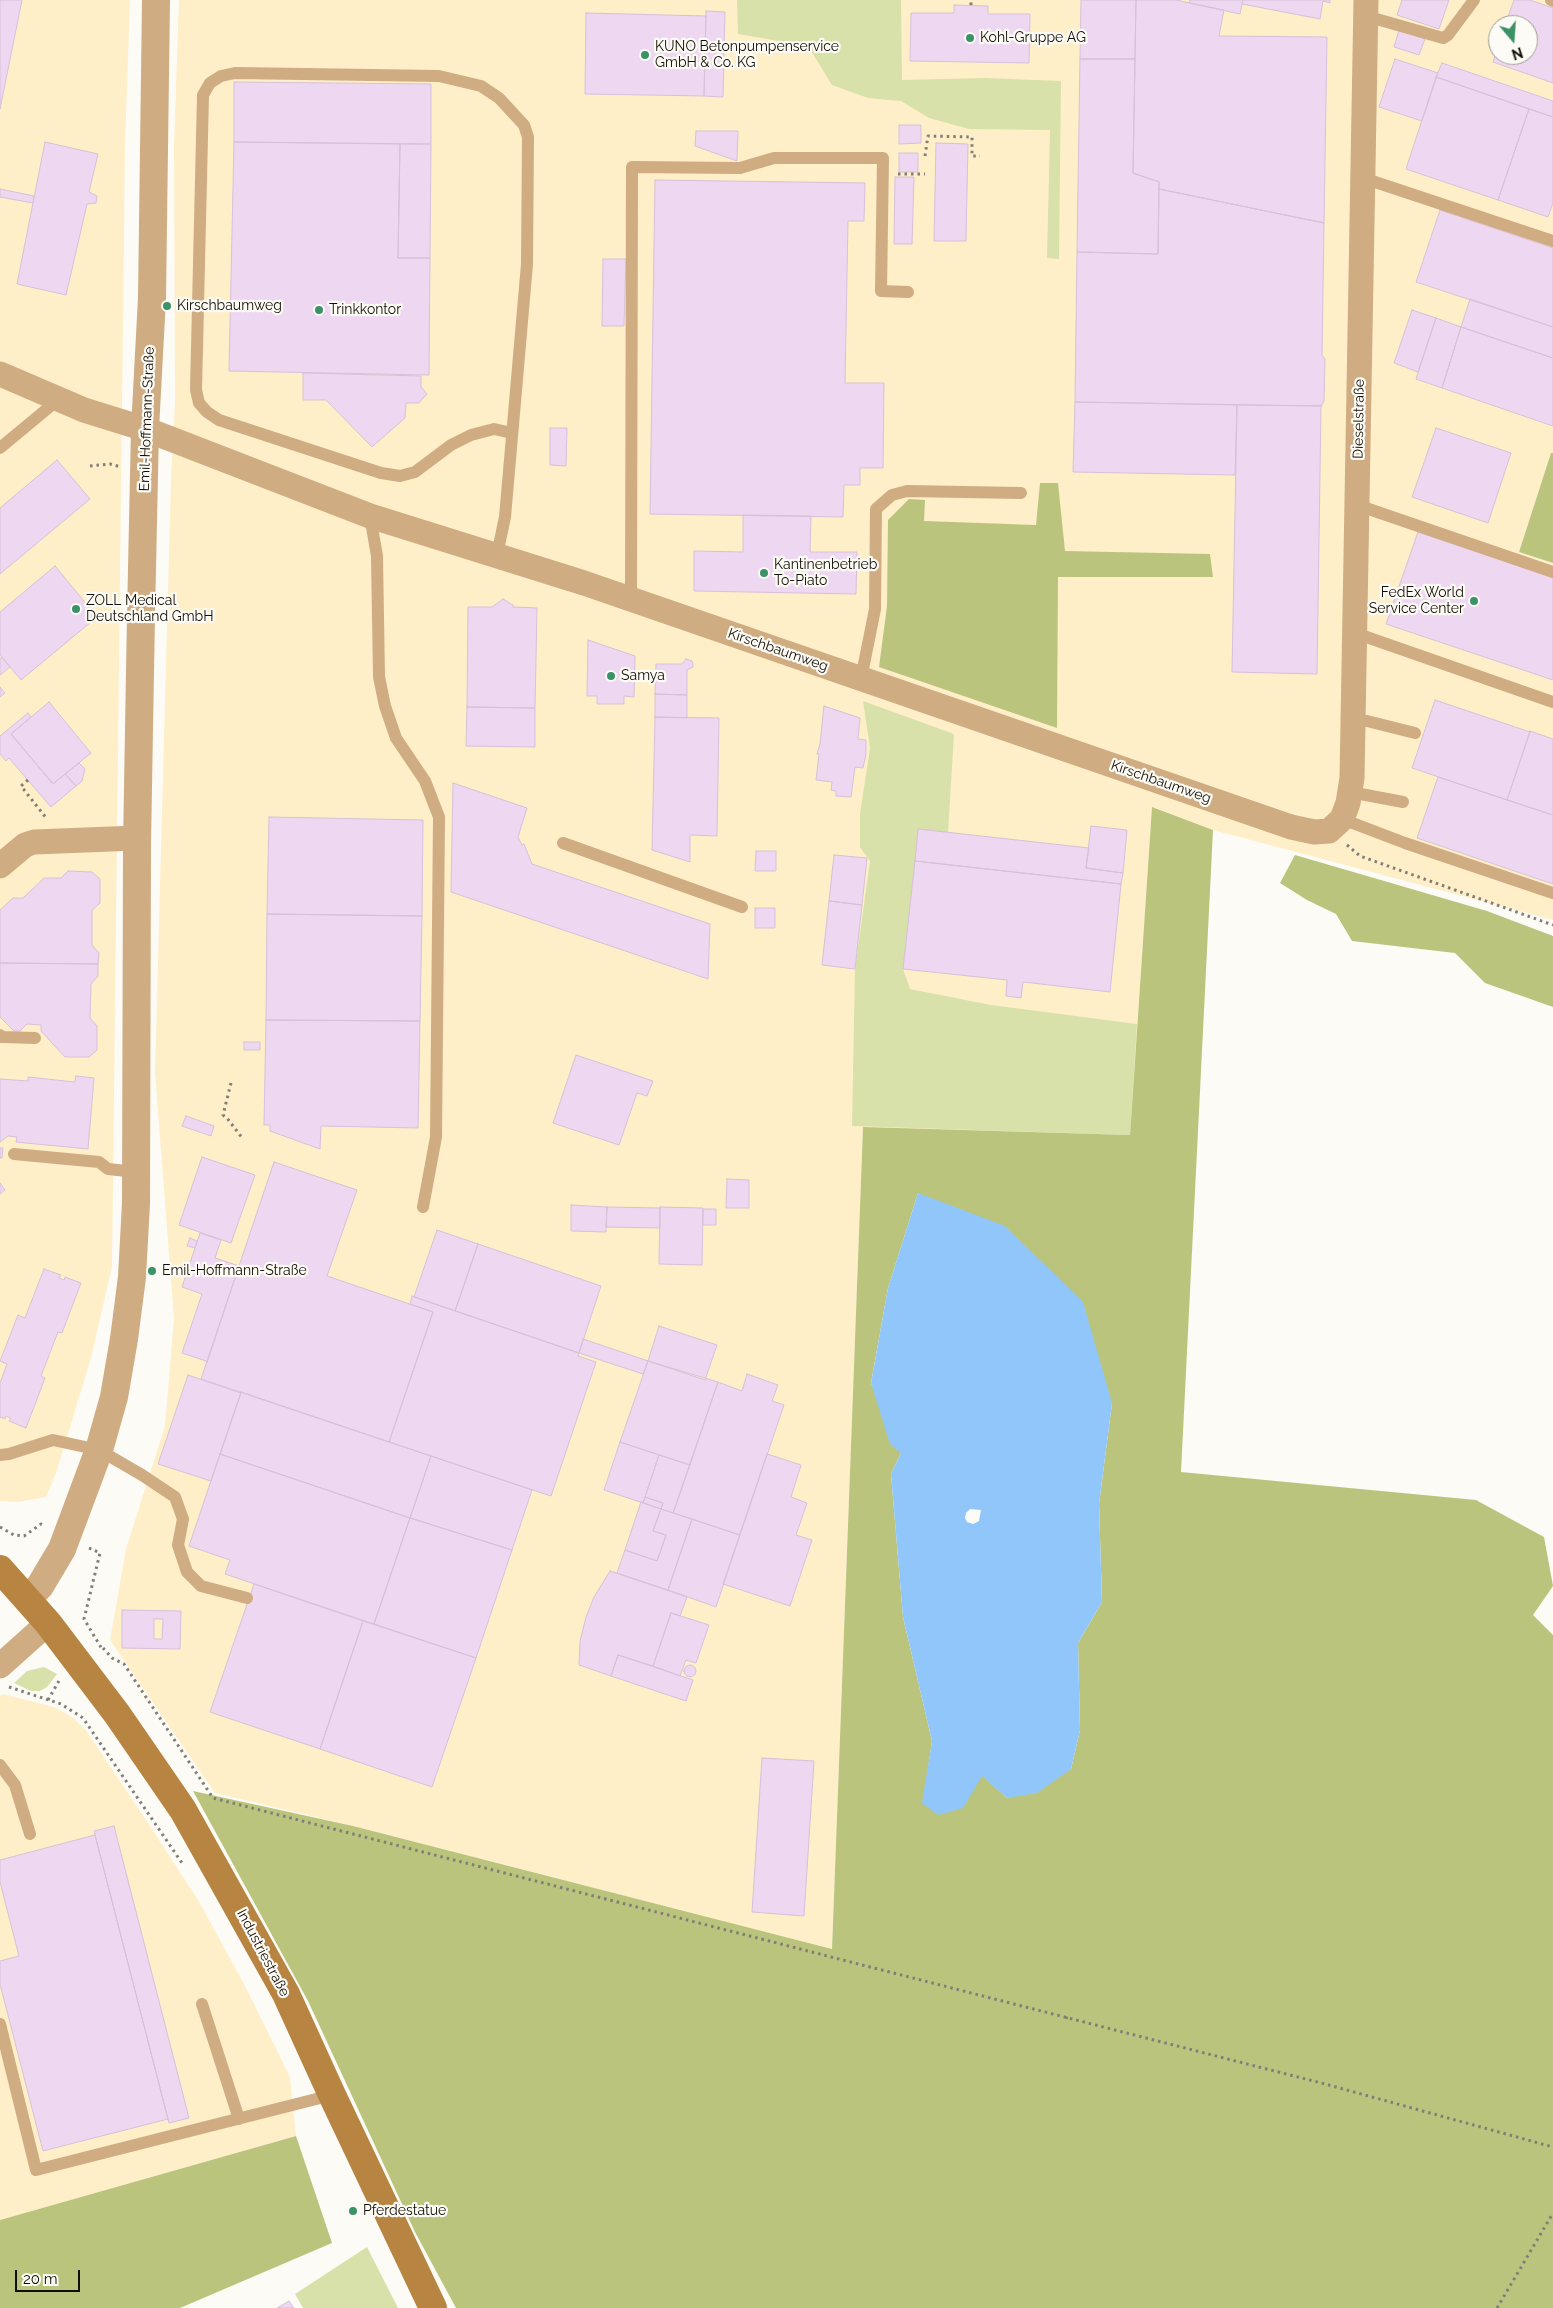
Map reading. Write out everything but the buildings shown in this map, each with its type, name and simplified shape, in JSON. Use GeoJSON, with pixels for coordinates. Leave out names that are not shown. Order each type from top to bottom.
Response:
{"type":"FeatureCollection","features":[{"type":"Feature","properties":{"kind":"main road","name":"Industriestraße"},"geometry":{"type":"LineString","coordinates":[[0,1569],[28,1598],[48,1623],[117,1714],[183,1810],[286,1994],[433,2308]]}},
{"type":"Feature","properties":{"kind":"street","name":"Emil-Hoffmann-Straße"},"geometry":{"type":"LineString","coordinates":[[28,1598],[40,1586],[65,1543],[99,1450],[114,1397],[132,1277],[136,1172],[137,838],[145,429],[152,298],[156,0]]}},
{"type":"Feature","properties":{"kind":"street","name":"Dieselstraße"},"geometry":{"type":"LineString","coordinates":[[1336,825],[1350,792],[1353,721],[1366,8]]}},
{"type":"Feature","properties":{"kind":"street","name":"Kirschbaumweg"},"geometry":{"type":"LineString","coordinates":[[0,374],[84,410],[145,429],[370,516],[631,599],[1291,827],[1314,832],[1336,825]]}},
{"type":"Feature","properties":{"kind":"street"},"geometry":{"type":"LineString","coordinates":[[0,866],[29,843],[48,840],[137,838]]}},
{"type":"Feature","properties":{"kind":"street"},"geometry":{"type":"LineString","coordinates":[[3,1675],[48,1623]]}},
{"type":"Feature","properties":{"kind":"lane"},"geometry":{"type":"LineString","coordinates":[[1366,8],[1443,38],[1448,35],[1474,0]]}},
{"type":"Feature","properties":{"kind":"lane"},"geometry":{"type":"LineString","coordinates":[[497,555],[505,518],[528,254],[528,137],[524,125],[499,98],[481,86],[439,76],[235,73],[221,76],[210,83],[203,95],[196,390],[199,403],[207,412],[219,420],[381,473],[400,476],[415,472],[451,444],[471,435],[494,429],[512,433]]}},
{"type":"Feature","properties":{"kind":"lane"},"geometry":{"type":"LineString","coordinates":[[631,599],[632,167],[740,168],[774,158],[883,158],[881,292],[908,292]]}},
{"type":"Feature","properties":{"kind":"lane"},"geometry":{"type":"LineString","coordinates":[[1363,178],[1553,241]]}},
{"type":"Feature","properties":{"kind":"lane"},"geometry":{"type":"LineString","coordinates":[[0,448],[59,399]]}},
{"type":"Feature","properties":{"kind":"lane"},"geometry":{"type":"LineString","coordinates":[[861,679],[875,609],[876,510],[892,495],[907,491],[1021,493]]}},
{"type":"Feature","properties":{"kind":"lane"},"geometry":{"type":"LineString","coordinates":[[1357,504],[1553,572]]}},
{"type":"Feature","properties":{"kind":"lane"},"geometry":{"type":"LineString","coordinates":[[370,516],[377,556],[379,677],[396,738],[424,781],[439,817],[436,1137],[423,1207]]}},
{"type":"Feature","properties":{"kind":"lane"},"geometry":{"type":"LineString","coordinates":[[1355,633],[1553,702]]}},
{"type":"Feature","properties":{"kind":"lane"},"geometry":{"type":"LineString","coordinates":[[1353,721],[1367,721],[1415,733]]}},
{"type":"Feature","properties":{"kind":"lane"},"geometry":{"type":"LineString","coordinates":[[1350,792],[1403,802]]}},
{"type":"Feature","properties":{"kind":"lane"},"geometry":{"type":"LineString","coordinates":[[1336,825],[1405,843],[1553,892]]}},
{"type":"Feature","properties":{"kind":"lane"},"geometry":{"type":"LineString","coordinates":[[563,843],[742,907]]}},
{"type":"Feature","properties":{"kind":"lane"},"geometry":{"type":"LineString","coordinates":[[0,1035],[2,1037],[35,1038]]}},
{"type":"Feature","properties":{"kind":"lane"},"geometry":{"type":"LineString","coordinates":[[14,1154],[99,1162],[108,1169],[136,1172]]}},
{"type":"Feature","properties":{"kind":"lane"},"geometry":{"type":"LineString","coordinates":[[0,1455],[53,1440],[99,1450],[175,1497],[183,1519],[178,1545],[187,1572],[201,1586],[246,1598]]}},
{"type":"Feature","properties":{"kind":"lane"},"geometry":{"type":"LineString","coordinates":[[0,1765],[15,1785],[30,1834]]}},
{"type":"Feature","properties":{"kind":"lane"},"geometry":{"type":"LineString","coordinates":[[202,2004],[239,2119]]}},
{"type":"Feature","properties":{"kind":"lane"},"geometry":{"type":"LineString","coordinates":[[0,2024],[36,2170],[332,2095]]}},
{"type":"Feature","properties":{"kind":"path"},"geometry":{"type":"LineString","coordinates":[[971,0],[971,5]]}},
{"type":"Feature","properties":{"kind":"path"},"geometry":{"type":"LineString","coordinates":[[926,156],[928,136],[972,137],[972,156],[980,156]]}},
{"type":"Feature","properties":{"kind":"path"},"geometry":{"type":"LineString","coordinates":[[883,174],[925,174]]}},
{"type":"Feature","properties":{"kind":"path"},"geometry":{"type":"LineString","coordinates":[[90,466],[110,464],[119,467]]}},
{"type":"Feature","properties":{"kind":"path"},"geometry":{"type":"LineString","coordinates":[[28,780],[21,786],[47,817],[48,840]]}},
{"type":"Feature","properties":{"kind":"path"},"geometry":{"type":"LineString","coordinates":[[1336,825],[1360,856],[1553,925]]}},
{"type":"Feature","properties":{"kind":"path"},"geometry":{"type":"LineString","coordinates":[[231,1083],[223,1116],[227,1118],[243,1139]]}},
{"type":"Feature","properties":{"kind":"path"},"geometry":{"type":"LineString","coordinates":[[103,1648],[112,1658],[124,1664],[213,1798],[1066,2019],[1325,2084],[1553,2147]]}},
{"type":"Feature","properties":{"kind":"path"},"geometry":{"type":"LineString","coordinates":[[3,1675],[10,1689],[61,1704],[83,1718],[183,1864]]}},
{"type":"Feature","properties":{"kind":"path"},"geometry":{"type":"LineString","coordinates":[[1066,2019],[1068,2013]]}},
{"type":"Feature","properties":{"kind":"path"},"geometry":{"type":"LineString","coordinates":[[1498,2308],[1553,2213]]}},
{"type":"Feature","properties":{"kind":"shaded area"},"geometry":{"type":"Polygon","coordinates":[[[0,0],[130,0],[125,143],[112,1266],[91,1358],[56,1473],[46,1497],[17,1502],[0,1501],[0,0]]]}},
{"type":"Feature","properties":{"kind":"shaded area"},"geometry":{"type":"Polygon","coordinates":[[[179,0],[1553,0],[1553,453],[1551,453],[1519,552],[1553,563],[1553,920],[1213,830],[1152,807],[1130,1135],[863,1128],[832,1949],[353,1826],[215,1793],[110,1640],[126,1549],[165,1426],[174,1319],[155,1073],[171,478],[175,402],[174,144],[179,0]]]}},
{"type":"Feature","properties":{"kind":"shaded area"},"geometry":{"type":"Polygon","coordinates":[[[3,1694],[54,1707],[72,1717],[85,1729],[144,1817],[198,1900],[244,1984],[290,2077],[296,2136],[0,2220],[0,1696],[3,1694]]]}},
{"type":"Feature","properties":{"kind":"green space"},"geometry":{"type":"Polygon","coordinates":[[[737,0],[901,0],[902,80],[985,78],[1061,81],[1059,259],[1047,258],[1050,130],[969,129],[929,118],[901,101],[868,98],[832,85],[808,46],[738,34],[737,0]]]}},
{"type":"Feature","properties":{"kind":"green space"},"geometry":{"type":"Polygon","coordinates":[[[1551,453],[1553,453],[1553,563],[1519,552],[1551,453]]]}},
{"type":"Feature","properties":{"kind":"green space"},"geometry":{"type":"Polygon","coordinates":[[[1040,483],[1058,483],[1065,551],[1210,554],[1213,577],[1058,577],[1057,728],[879,667],[887,606],[888,520],[909,499],[925,500],[924,521],[1036,525],[1040,483]]]}},
{"type":"Feature","properties":{"kind":"green space"},"geometry":{"type":"Polygon","coordinates":[[[863,701],[954,734],[948,833],[903,969],[910,989],[991,1005],[1137,1024],[1130,1135],[852,1126],[855,969],[870,861],[860,847],[860,814],[870,748],[863,701]]]}},
{"type":"Feature","properties":{"kind":"green space"},"geometry":{"type":"Polygon","coordinates":[[[1152,807],[1213,830],[1181,1472],[1476,1500],[1544,1537],[1553,1586],[1533,1615],[1553,1635],[1553,2308],[456,2308],[415,2232],[308,2001],[193,1791],[353,1826],[832,1949],[863,1127],[1130,1135],[1152,807]],[[918,1193],[888,1288],[871,1383],[901,1453],[891,1474],[903,1617],[932,1741],[923,1803],[982,1775],[1007,1798],[1071,1769],[1080,1730],[1078,1643],[1102,1602],[1099,1504],[1112,1403],[918,1193]]]}},
{"type":"Feature","properties":{"kind":"green space"},"geometry":{"type":"Polygon","coordinates":[[[1295,855],[1487,911],[1553,936],[1553,1007],[1485,983],[1455,953],[1352,941],[1336,914],[1307,900],[1280,883],[1295,855]]]}},
{"type":"Feature","properties":{"kind":"green space"},"geometry":{"type":"Polygon","coordinates":[[[44,1667],[57,1674],[47,1687],[40,1691],[31,1691],[14,1683],[27,1671],[44,1667]]]}},
{"type":"Feature","properties":{"kind":"green space"},"geometry":{"type":"Polygon","coordinates":[[[296,2136],[332,2243],[180,2308],[0,2308],[0,2220],[296,2136]]]}},
{"type":"Feature","properties":{"kind":"green space"},"geometry":{"type":"Polygon","coordinates":[[[367,2247],[398,2308],[303,2308],[295,2294],[367,2247]]]}},
{"type":"Feature","properties":{"kind":"water"},"geometry":{"type":"Polygon","coordinates":[[[918,1193],[1005,1226],[1083,1302],[1112,1403],[1099,1504],[1102,1602],[1078,1643],[1080,1730],[1071,1769],[1037,1793],[1007,1798],[982,1776],[963,1808],[938,1815],[922,1803],[932,1741],[903,1617],[891,1474],[901,1453],[890,1444],[871,1383],[888,1288],[918,1193]],[[970,1509],[966,1513],[965,1518],[967,1522],[973,1524],[979,1521],[981,1510],[970,1509]]]}},
{"type":"Feature","properties":{"kind":"place","name":"Kohl-Gruppe AG"},"geometry":{"type":"Point","coordinates":[970,38]}},
{"type":"Feature","properties":{"kind":"place","name":"KUNO Betonpumpenservice GmbH & Co. KG"},"geometry":{"type":"Point","coordinates":[645,55]}},
{"type":"Feature","properties":{"kind":"place","name":"Kirschbaumweg"},"geometry":{"type":"Point","coordinates":[167,306]}},
{"type":"Feature","properties":{"kind":"place","name":"Trinkkontor"},"geometry":{"type":"Point","coordinates":[319,310]}},
{"type":"Feature","properties":{"kind":"place","name":"Kantinenbetrieb To-Piato"},"geometry":{"type":"Point","coordinates":[764,573]}},
{"type":"Feature","properties":{"kind":"place","name":"FedEx World Service Center"},"geometry":{"type":"Point","coordinates":[1474,601]}},
{"type":"Feature","properties":{"kind":"place","name":"ZOLL Medical Deutschland GmbH"},"geometry":{"type":"Point","coordinates":[76,609]}},
{"type":"Feature","properties":{"kind":"place","name":"Samya"},"geometry":{"type":"Point","coordinates":[611,676]}},
{"type":"Feature","properties":{"kind":"place","name":"Emil-Hoffmann-Straße"},"geometry":{"type":"Point","coordinates":[152,1271]}},
{"type":"Feature","properties":{"kind":"place","name":"Pferdestatue"},"geometry":{"type":"Point","coordinates":[353,2211]}}]}
